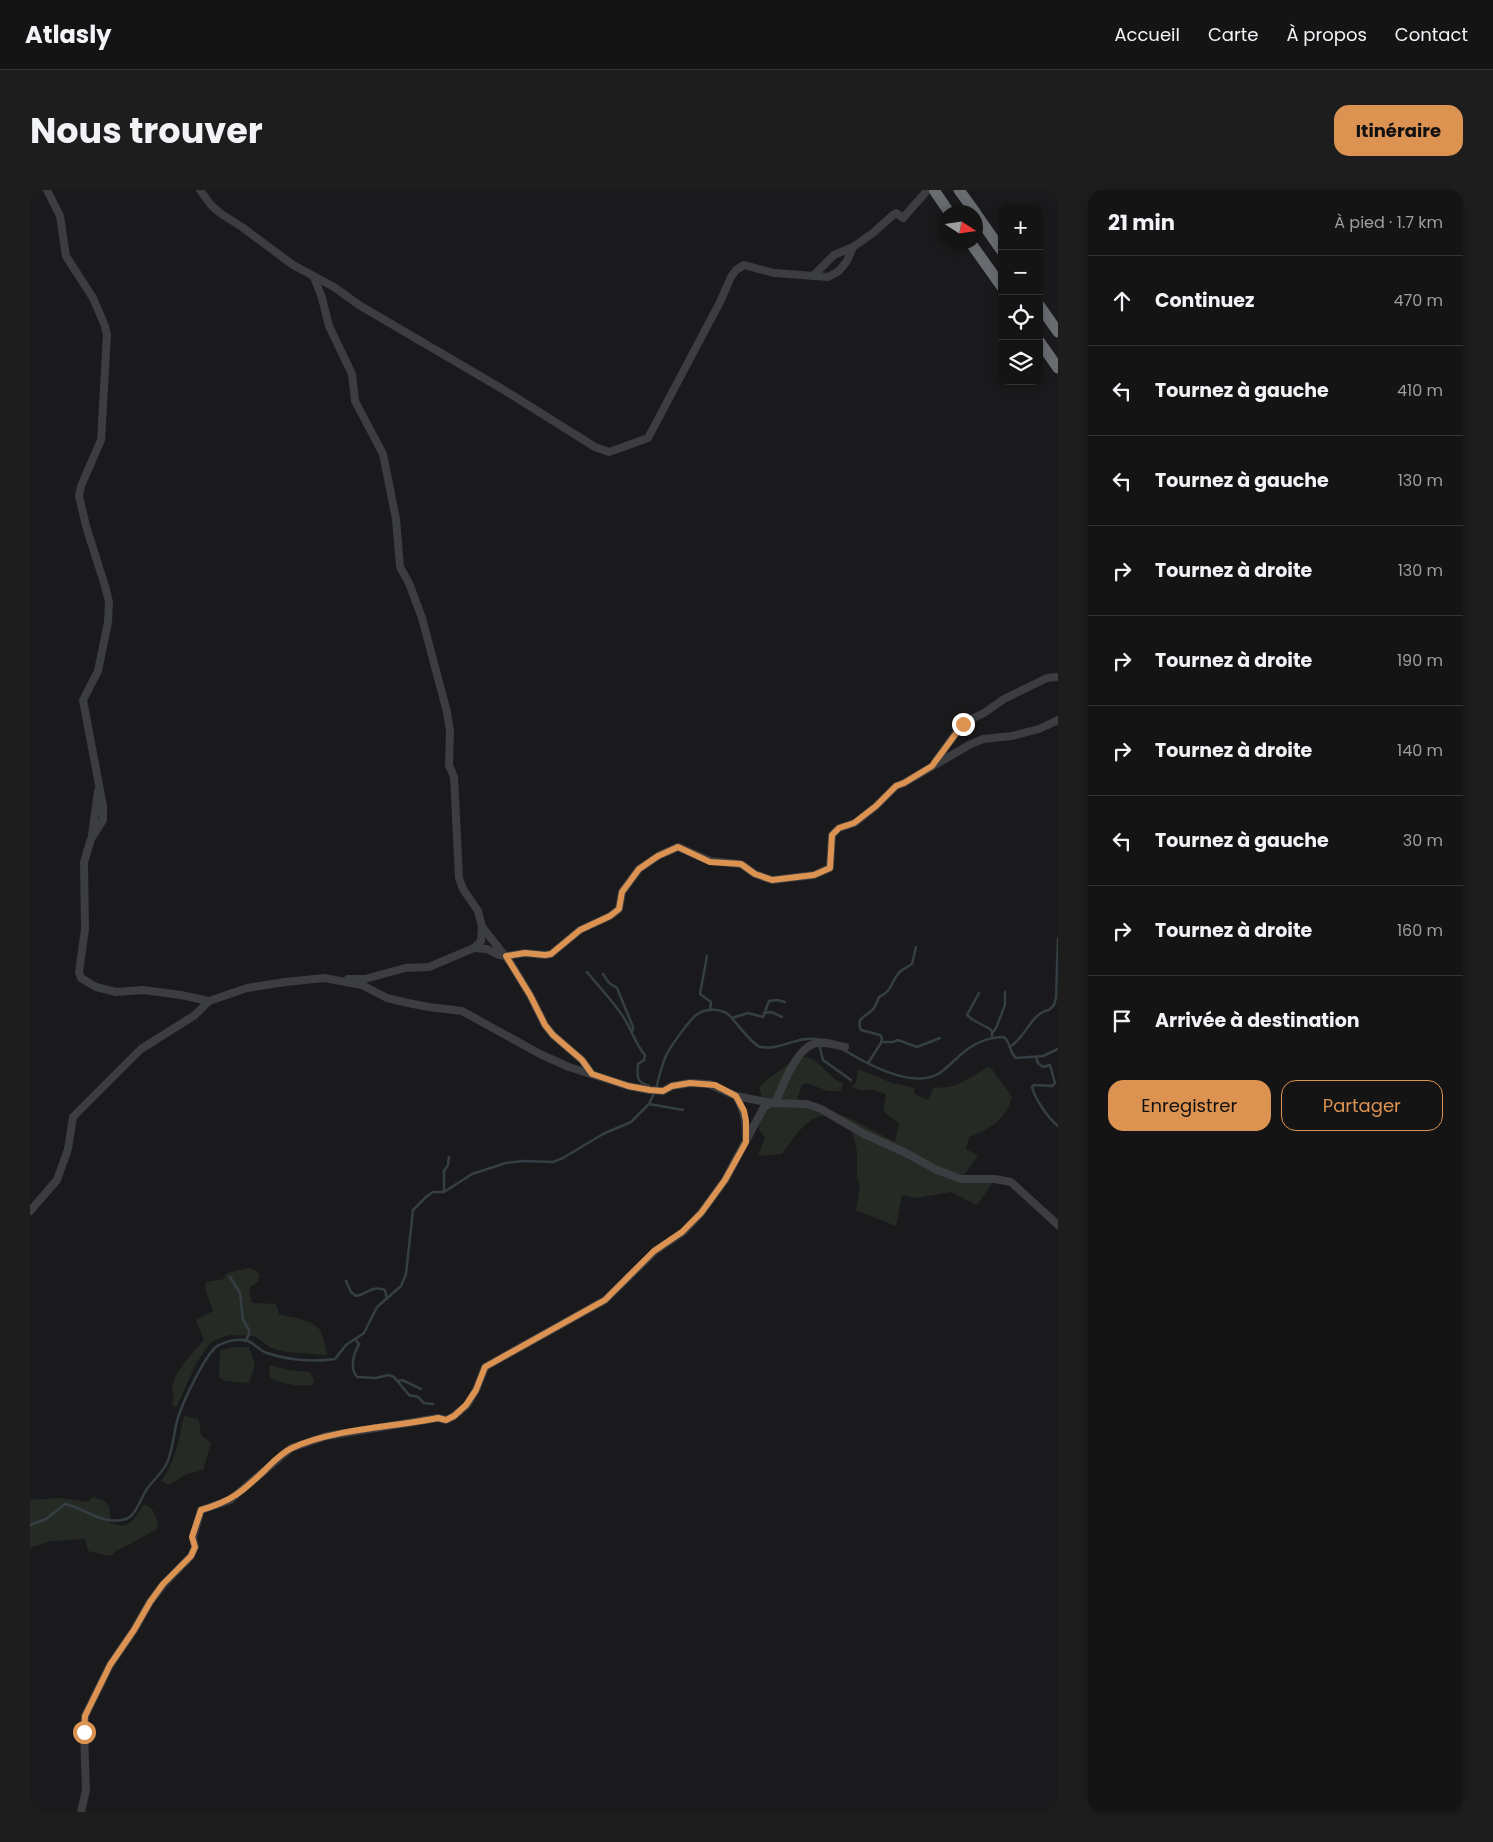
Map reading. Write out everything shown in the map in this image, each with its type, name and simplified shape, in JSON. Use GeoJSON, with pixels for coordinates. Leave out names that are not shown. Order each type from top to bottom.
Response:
{"type":"FeatureCollection","features":[{"type":"Feature","properties":{"kind":"highway"},"geometry":{"type":"LineString","coordinates":[[959,190],[969,205]]}},
{"type":"Feature","properties":{"kind":"highway"},"geometry":{"type":"LineString","coordinates":[[929,192],[942,205]]}},
{"type":"Feature","properties":{"kind":"highway"},"geometry":{"type":"LineString","coordinates":[[983,224],[1001,250]]}},
{"type":"Feature","properties":{"kind":"highway"},"geometry":{"type":"LineString","coordinates":[[976,250],[998,281]]}},
{"type":"Feature","properties":{"kind":"highway"},"geometry":{"type":"LineString","coordinates":[[1043,311],[1058,332]]}},
{"type":"Feature","properties":{"kind":"highway"},"geometry":{"type":"LineString","coordinates":[[1043,347],[1058,368]]}},
{"type":"Feature","properties":{"kind":"street"},"geometry":{"type":"LineString","coordinates":[[47,190],[60,216],[66,256],[93,298],[105,326],[106,335],[101,440],[81,486],[79,496],[109,602],[108,622],[98,671],[83,700],[103,806],[103,820],[91,839],[84,862],[85,929],[79,972],[81,978],[96,987],[116,992],[143,990],[181,994],[209,1001]]}},
{"type":"Feature","properties":{"kind":"street"},"geometry":{"type":"LineString","coordinates":[[200,190],[211,205],[220,213],[293,265],[334,286],[359,305],[504,390],[595,447],[609,452],[648,438],[736,270],[744,265],[774,273],[828,277],[840,271],[853,247]]}},
{"type":"Feature","properties":{"kind":"street"},"geometry":{"type":"LineString","coordinates":[[813,276],[834,255],[853,247],[873,233],[894,214],[896,213],[903,218],[929,192]]}},
{"type":"Feature","properties":{"kind":"street"},"geometry":{"type":"LineString","coordinates":[[30,1211],[57,1180],[68,1149],[73,1117],[141,1049],[194,1015],[209,1001],[247,988],[324,978],[365,979],[405,968],[429,967],[474,948],[481,941],[482,927],[478,911],[462,889],[459,878],[454,777],[449,764],[450,732],[446,712],[422,618],[409,583],[400,567],[396,519],[383,454],[355,401],[352,374],[329,326],[322,298],[314,277]]}},
{"type":"Feature","properties":{"kind":"street"},"geometry":{"type":"LineString","coordinates":[[932,766],[963,724],[984,713],[1004,698],[1047,678],[1058,677]]}},
{"type":"Feature","properties":{"kind":"street"},"geometry":{"type":"LineString","coordinates":[[474,948],[506,956],[525,953],[551,954],[580,930],[610,916],[619,909],[622,892],[639,869],[658,856],[678,847],[710,862],[741,864],[755,874],[772,880],[814,875],[830,868],[832,835],[839,828],[854,823],[876,806],[896,786],[969,744],[983,739],[1012,736],[1049,725],[1058,720]]}},
{"type":"Feature","properties":{"kind":"street"},"geometry":{"type":"LineString","coordinates":[[482,927],[506,956],[530,995],[545,1025],[553,1035],[582,1060],[592,1074]]}},
{"type":"Feature","properties":{"kind":"street"},"geometry":{"type":"LineString","coordinates":[[324,978],[362,985],[387,998],[429,1007],[462,1011],[540,1054],[569,1067],[628,1086],[663,1091],[672,1086],[690,1083],[709,1084],[736,1096],[773,1103],[807,1104],[821,1109],[864,1134],[906,1153],[937,1170],[961,1179],[995,1179],[1011,1182],[1058,1225]]}},
{"type":"Feature","properties":{"kind":"street"},"geometry":{"type":"LineString","coordinates":[[81,1812],[86,1790],[85,1716],[110,1665],[134,1630],[150,1602],[163,1584],[191,1556],[195,1547],[192,1537],[201,1510],[230,1500],[253,1482],[284,1452],[300,1444],[334,1435],[438,1418],[446,1420],[454,1416],[466,1405],[476,1390],[485,1367],[605,1300],[654,1251],[682,1232],[701,1213],[720,1186],[764,1107],[773,1103],[803,1050],[814,1044],[823,1043],[845,1046]]}},
{"type":"Feature","properties":{"kind":"street"},"geometry":{"type":"LineString","coordinates":[[736,1096],[744,1111],[746,1142]]}},
{"type":"Feature","properties":{"kind":"shaded area"},"geometry":{"type":"Polygon","coordinates":[[[807,1057],[817,1062],[833,1078],[843,1084],[841,1091],[828,1091],[806,1083],[802,1084],[796,1104],[828,1110],[849,1118],[895,1142],[899,1123],[884,1112],[886,1094],[852,1087],[856,1083],[858,1069],[892,1083],[915,1088],[914,1094],[928,1100],[934,1087],[941,1088],[955,1085],[987,1067],[991,1068],[1012,1097],[1006,1112],[996,1123],[969,1137],[966,1149],[978,1156],[961,1179],[995,1179],[977,1205],[951,1192],[915,1198],[902,1195],[896,1226],[856,1210],[860,1186],[857,1177],[857,1152],[851,1127],[833,1117],[817,1117],[809,1121],[782,1154],[758,1156],[765,1138],[759,1129],[763,1101],[759,1087],[794,1058],[807,1057]]]}},
{"type":"Feature","properties":{"kind":"shaded area"},"geometry":{"type":"Polygon","coordinates":[[[249,1268],[255,1270],[260,1275],[258,1282],[251,1286],[249,1291],[252,1303],[276,1304],[279,1314],[314,1325],[321,1332],[327,1355],[286,1352],[271,1348],[255,1336],[229,1335],[210,1343],[197,1362],[176,1408],[172,1405],[174,1395],[172,1389],[173,1382],[182,1366],[204,1340],[196,1320],[213,1311],[205,1289],[206,1282],[224,1279],[227,1273],[249,1268]]]}},
{"type":"Feature","properties":{"kind":"shaded area"},"geometry":{"type":"Polygon","coordinates":[[[249,1347],[255,1365],[249,1383],[225,1381],[219,1377],[220,1350],[249,1347]]]}},
{"type":"Feature","properties":{"kind":"shaded area"},"geometry":{"type":"Polygon","coordinates":[[[269,1365],[289,1370],[310,1372],[314,1381],[312,1385],[280,1382],[270,1377],[269,1365]]]}},
{"type":"Feature","properties":{"kind":"shaded area"},"geometry":{"type":"Polygon","coordinates":[[[184,1416],[199,1419],[201,1435],[211,1443],[203,1470],[187,1474],[169,1485],[161,1481],[174,1458],[184,1416]]]}},
{"type":"Feature","properties":{"kind":"shaded area"},"geometry":{"type":"Polygon","coordinates":[[[92,1497],[103,1500],[109,1506],[111,1523],[118,1525],[131,1522],[144,1504],[152,1509],[158,1522],[156,1530],[110,1556],[88,1551],[85,1539],[51,1541],[30,1548],[30,1500],[60,1498],[88,1502],[92,1497]]]}},
{"type":"Feature","properties":{"kind":"waterway"},"geometry":{"type":"LineString","coordinates":[[1011,1046],[1021,1037],[1033,1020],[1054,1005],[1056,998],[1058,938]]}},
{"type":"Feature","properties":{"kind":"waterway"},"geometry":{"type":"LineString","coordinates":[[868,1063],[881,1043],[882,1038],[880,1035],[861,1030],[861,1019],[874,1008],[879,997],[889,990],[899,973],[912,964],[916,947]]}},
{"type":"Feature","properties":{"kind":"waterway"},"geometry":{"type":"LineString","coordinates":[[707,956],[700,994],[711,1002],[710,1010]]}},
{"type":"Feature","properties":{"kind":"waterway"},"geometry":{"type":"LineString","coordinates":[[587,972],[620,1012],[645,1055],[644,1060],[638,1064],[638,1078],[642,1083],[649,1086]]}},
{"type":"Feature","properties":{"kind":"waterway"},"geometry":{"type":"LineString","coordinates":[[603,974],[609,983],[617,988],[633,1027],[632,1032]]}},
{"type":"Feature","properties":{"kind":"waterway"},"geometry":{"type":"LineString","coordinates":[[993,1032],[1005,1005],[1005,992]]}},
{"type":"Feature","properties":{"kind":"waterway"},"geometry":{"type":"LineString","coordinates":[[979,993],[967,1015],[990,1029],[992,1038]]}},
{"type":"Feature","properties":{"kind":"waterway"},"geometry":{"type":"LineString","coordinates":[[732,1018],[748,1013],[763,1017],[769,1001],[785,1002]]}},
{"type":"Feature","properties":{"kind":"waterway"},"geometry":{"type":"LineString","coordinates":[[656,1088],[670,1048],[693,1018],[704,1011],[717,1010],[729,1015],[754,1043],[761,1047],[775,1047],[805,1039],[821,1040]]}},
{"type":"Feature","properties":{"kind":"waterway"},"geometry":{"type":"LineString","coordinates":[[766,1013],[771,1012],[782,1017]]}},
{"type":"Feature","properties":{"kind":"waterway"},"geometry":{"type":"LineString","coordinates":[[844,1050],[877,1068],[903,1077],[916,1079],[938,1074],[967,1050],[990,1038],[1004,1037],[1016,1058],[1043,1056],[1058,1049]]}},
{"type":"Feature","properties":{"kind":"waterway"},"geometry":{"type":"LineString","coordinates":[[881,1042],[898,1040],[917,1047],[940,1038]]}},
{"type":"Feature","properties":{"kind":"waterway"},"geometry":{"type":"LineString","coordinates":[[819,1044],[823,1060],[851,1080]]}},
{"type":"Feature","properties":{"kind":"waterway"},"geometry":{"type":"LineString","coordinates":[[1036,1057],[1038,1063],[1043,1067],[1050,1065],[1055,1083],[1052,1086],[1034,1085],[1032,1087],[1042,1108],[1058,1126]]}},
{"type":"Feature","properties":{"kind":"waterway"},"geometry":{"type":"LineString","coordinates":[[30,1525],[46,1519],[65,1504],[106,1520],[114,1521],[130,1517],[147,1488],[166,1465],[183,1404],[201,1368],[214,1349],[226,1342],[244,1340],[251,1342],[264,1352],[292,1359],[335,1359],[346,1345],[364,1333],[377,1307],[401,1286],[406,1274],[413,1210],[426,1197],[433,1192],[444,1192],[472,1174],[506,1163],[522,1161],[553,1162],[563,1158],[603,1134],[631,1122],[649,1104],[654,1093]]}},
{"type":"Feature","properties":{"kind":"waterway"},"geometry":{"type":"LineString","coordinates":[[649,1104],[683,1110]]}},
{"type":"Feature","properties":{"kind":"waterway"},"geometry":{"type":"LineString","coordinates":[[444,1192],[444,1171],[448,1165],[449,1157]]}},
{"type":"Feature","properties":{"kind":"waterway"},"geometry":{"type":"LineString","coordinates":[[230,1277],[240,1293],[243,1320],[249,1330],[249,1335],[245,1341]]}},
{"type":"Feature","properties":{"kind":"waterway"},"geometry":{"type":"LineString","coordinates":[[346,1281],[351,1292],[356,1296],[373,1289],[381,1289],[385,1290],[387,1299]]}},
{"type":"Feature","properties":{"kind":"waterway"},"geometry":{"type":"LineString","coordinates":[[355,1339],[359,1344],[354,1356],[353,1365],[357,1377],[376,1378],[388,1375],[394,1377],[409,1395],[418,1397],[424,1403],[433,1404]]}},
{"type":"Feature","properties":{"kind":"waterway"},"geometry":{"type":"LineString","coordinates":[[398,1381],[402,1380],[421,1389]]}},
{"type":"Feature","properties":{"kind":"route"},"geometry":{"type":"LineString","coordinates":[[84,1732],[85,1716],[110,1665],[163,1584],[191,1556],[195,1547],[192,1537],[201,1510],[230,1500],[253,1482],[284,1452],[300,1444],[327,1436],[438,1418],[446,1420],[454,1416],[466,1405],[476,1390],[485,1367],[605,1300],[654,1251],[682,1232],[701,1213],[738,1158],[746,1142],[746,1121],[744,1111],[736,1096],[715,1085],[709,1084],[690,1083],[672,1086],[663,1091],[650,1090],[628,1086],[592,1074],[582,1060],[553,1035],[545,1025],[530,995],[506,956],[525,953],[551,954],[580,930],[610,916],[619,909],[622,892],[639,869],[658,856],[678,847],[710,862],[741,864],[755,874],[772,880],[814,875],[830,868],[832,835],[839,828],[854,823],[876,806],[896,786],[932,766],[963,724]]}}]}
